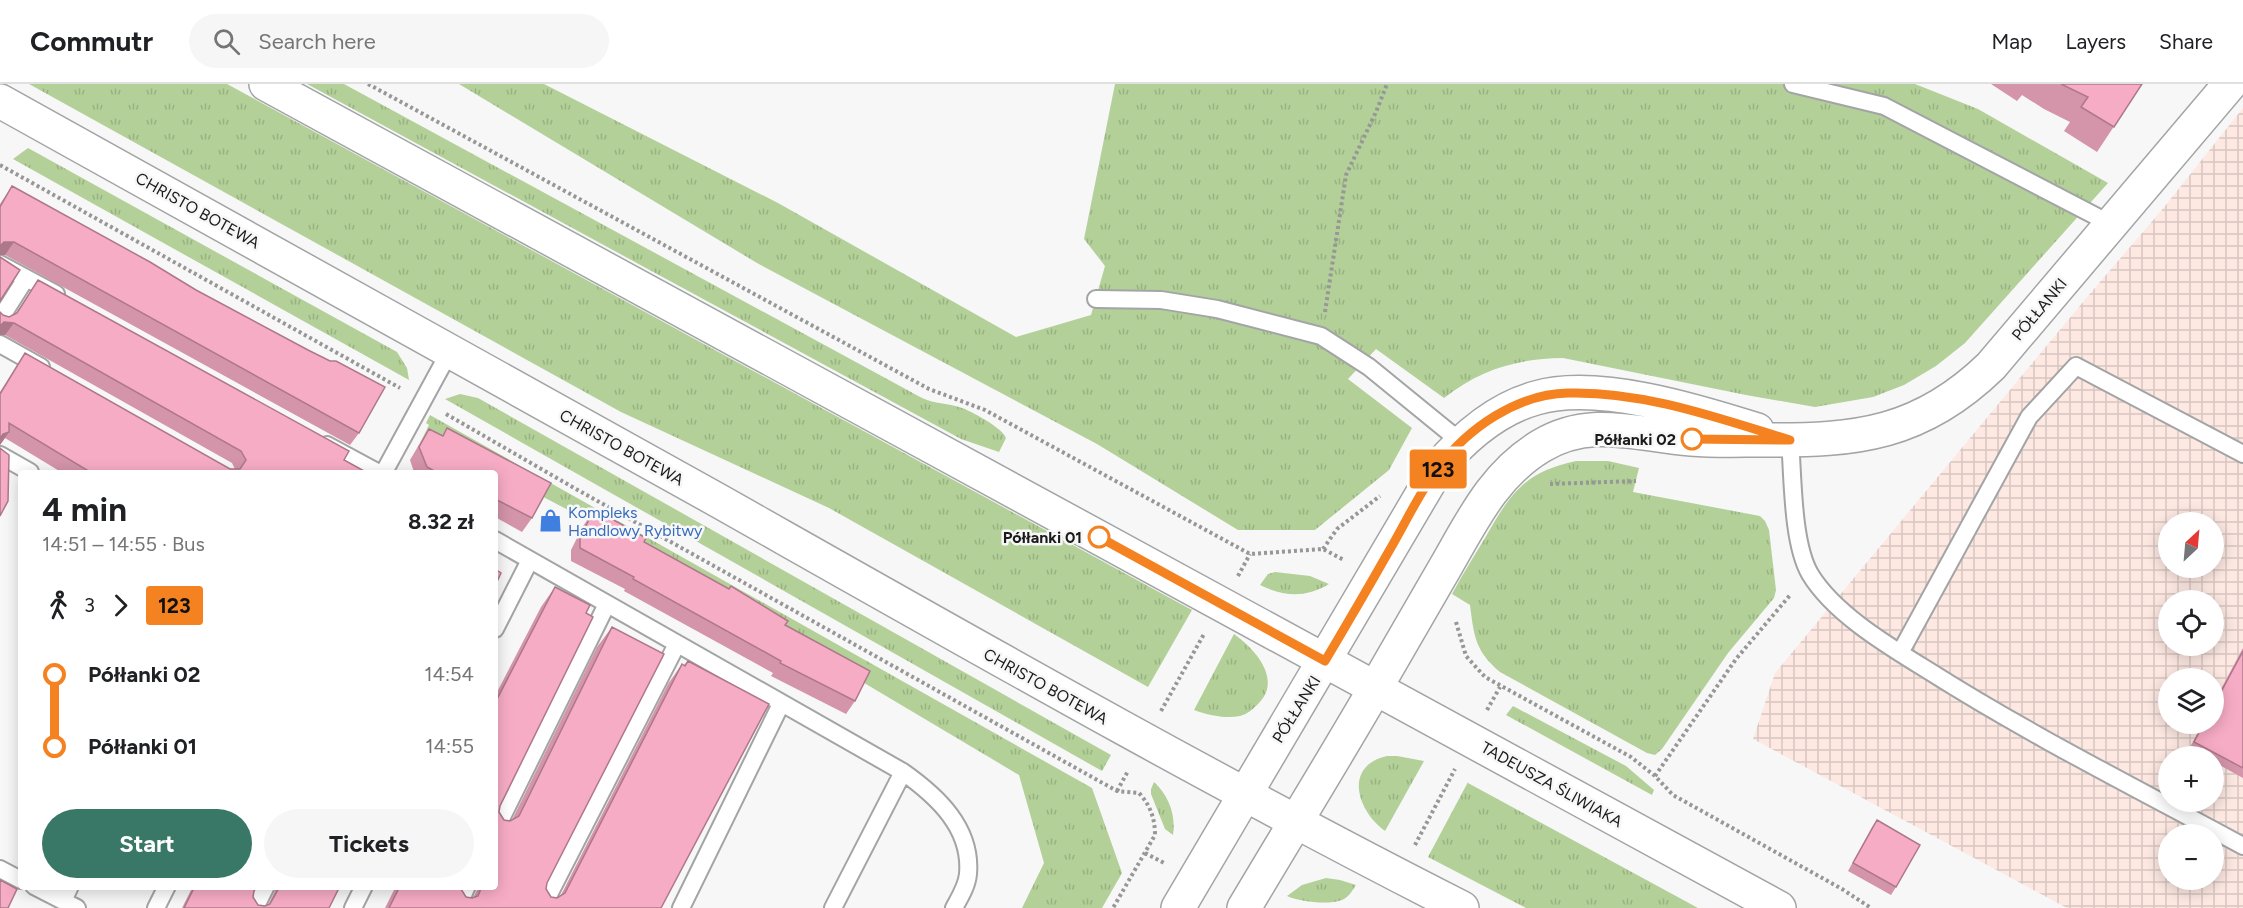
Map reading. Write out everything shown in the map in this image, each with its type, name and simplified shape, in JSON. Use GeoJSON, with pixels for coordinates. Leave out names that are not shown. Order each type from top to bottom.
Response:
{"type":"FeatureCollection","features":[{"type":"Feature","properties":{"kind":"main road"},"geometry":{"type":"LineString","coordinates":[[266,84],[1325,661]]}},
{"type":"Feature","properties":{"kind":"main road","name":"PÓŁŁANKI"},"geometry":{"type":"LineString","coordinates":[[1244,908],[1492,490],[1508,471],[1543,445],[1565,435],[1599,428],[1692,439],[1825,440],[1874,432],[1922,417],[1970,386],[1990,366],[2230,84]]}},
{"type":"Feature","properties":{"kind":"main road","name":"CHRISTO BOTEWA"},"geometry":{"type":"LineString","coordinates":[[2,107],[451,349],[1115,725],[1243,795]]}},
{"type":"Feature","properties":{"kind":"main road","name":"PÓŁŁANKI"},"geometry":{"type":"LineString","coordinates":[[1178,908],[1433,476],[1461,442],[1485,423],[1515,406],[1538,397],[1567,393],[1637,399],[1689,410],[1790,440]]}},
{"type":"Feature","properties":{"kind":"main road","name":"TADEUSZA ŚLIWIAKA"},"geometry":{"type":"LineString","coordinates":[[1325,661],[1779,908]]}},
{"type":"Feature","properties":{"kind":"main road"},"geometry":{"type":"LineString","coordinates":[[1243,795],[1462,908]]}},
{"type":"Feature","properties":{"kind":"lane"},"geometry":{"type":"LineString","coordinates":[[1793,84],[1884,106],[2111,224]]}},
{"type":"Feature","properties":{"kind":"lane"},"geometry":{"type":"LineString","coordinates":[[0,264],[68,301]]}},
{"type":"Feature","properties":{"kind":"lane"},"geometry":{"type":"LineString","coordinates":[[0,319],[26,278]]}},
{"type":"Feature","properties":{"kind":"lane"},"geometry":{"type":"LineString","coordinates":[[1096,299],[1161,300],[1217,309],[1322,336],[1369,368],[1461,442]]}},
{"type":"Feature","properties":{"kind":"lane"},"geometry":{"type":"LineString","coordinates":[[0,344],[52,373]]}},
{"type":"Feature","properties":{"kind":"lane"},"geometry":{"type":"LineString","coordinates":[[385,470],[451,349]]}},
{"type":"Feature","properties":{"kind":"lane"},"geometry":{"type":"LineString","coordinates":[[1900,653],[2029,417],[2076,366],[2243,454]]}},
{"type":"Feature","properties":{"kind":"lane"},"geometry":{"type":"LineString","coordinates":[[315,438],[372,470]]}},
{"type":"Feature","properties":{"kind":"lane"},"geometry":{"type":"LineString","coordinates":[[1790,440],[1797,530],[1809,573],[1823,592],[1856,622],[1871,634],[1984,706],[2243,846]]}},
{"type":"Feature","properties":{"kind":"lane"},"geometry":{"type":"LineString","coordinates":[[0,455],[26,470]]}},
{"type":"Feature","properties":{"kind":"lane"},"geometry":{"type":"LineString","coordinates":[[498,542],[903,772],[927,789],[945,806],[957,825],[967,852],[968,874],[964,890],[954,908]]}},
{"type":"Feature","properties":{"kind":"lane"},"geometry":{"type":"LineString","coordinates":[[498,623],[530,560]]}},
{"type":"Feature","properties":{"kind":"lane"},"geometry":{"type":"LineString","coordinates":[[498,825],[607,604]]}},
{"type":"Feature","properties":{"kind":"lane"},"geometry":{"type":"LineString","coordinates":[[542,908],[677,644]]}},
{"type":"Feature","properties":{"kind":"lane"},"geometry":{"type":"LineString","coordinates":[[681,908],[781,704]]}},
{"type":"Feature","properties":{"kind":"lane"},"geometry":{"type":"LineString","coordinates":[[833,908],[903,772]]}},
{"type":"Feature","properties":{"kind":"lane"},"geometry":{"type":"LineString","coordinates":[[0,869],[18,878]]}},
{"type":"Feature","properties":{"kind":"lane"},"geometry":{"type":"LineString","coordinates":[[156,908],[165,890]]}},
{"type":"Feature","properties":{"kind":"lane"},"geometry":{"type":"LineString","coordinates":[[255,908],[264,890]]}},
{"type":"Feature","properties":{"kind":"lane"},"geometry":{"type":"LineString","coordinates":[[353,908],[362,890]]}},
{"type":"Feature","properties":{"kind":"lane"},"geometry":{"type":"LineString","coordinates":[[457,908],[465,890]]}},
{"type":"Feature","properties":{"kind":"path"},"geometry":{"type":"LineString","coordinates":[[368,84],[918,383],[985,410],[1250,554],[1323,549],[1349,562]]}},
{"type":"Feature","properties":{"kind":"path"},"geometry":{"type":"LineString","coordinates":[[1322,336],[1346,175],[1388,84]]}},
{"type":"Feature","properties":{"kind":"path"},"geometry":{"type":"LineString","coordinates":[[0,165],[406,391]]}},
{"type":"Feature","properties":{"kind":"path"},"geometry":{"type":"LineString","coordinates":[[445,414],[1117,791],[1139,793],[1147,802],[1155,821],[1155,835],[1113,908]]}},
{"type":"Feature","properties":{"kind":"path"},"geometry":{"type":"LineString","coordinates":[[1545,485],[1587,481],[1636,481]]}},
{"type":"Feature","properties":{"kind":"path"},"geometry":{"type":"LineString","coordinates":[[1323,549],[1337,529],[1373,499]]}},
{"type":"Feature","properties":{"kind":"path"},"geometry":{"type":"LineString","coordinates":[[1239,574],[1250,554]]}},
{"type":"Feature","properties":{"kind":"path"},"geometry":{"type":"LineString","coordinates":[[1655,776],[1736,660],[1782,605]]}},
{"type":"Feature","properties":{"kind":"path"},"geometry":{"type":"LineString","coordinates":[[1450,618],[1455,621],[1462,648],[1470,663],[1485,677],[1631,757],[1655,776],[1673,795],[1842,889],[1871,908]]}},
{"type":"Feature","properties":{"kind":"path"},"geometry":{"type":"LineString","coordinates":[[1168,698],[1207,630]]}},
{"type":"Feature","properties":{"kind":"path"},"geometry":{"type":"LineString","coordinates":[[1488,707],[1500,687]]}},
{"type":"Feature","properties":{"kind":"path"},"geometry":{"type":"LineString","coordinates":[[1117,791],[1131,767]]}},
{"type":"Feature","properties":{"kind":"path"},"geometry":{"type":"LineString","coordinates":[[1413,849],[1453,774]]}},
{"type":"Feature","properties":{"kind":"path"},"geometry":{"type":"LineString","coordinates":[[1145,853],[1164,863]]}},
{"type":"Feature","properties":{"kind":"shaded area"},"geometry":{"type":"Polygon","coordinates":[[[2243,108],[2243,908],[2067,908],[1753,739],[1775,673],[2161,211],[2243,108]]]}},
{"type":"Feature","properties":{"kind":"green space"},"geometry":{"type":"Polygon","coordinates":[[[29,84],[227,84],[1192,610],[1148,687],[829,508],[621,412],[29,84]]]}},
{"type":"Feature","properties":{"kind":"green space"},"geometry":{"type":"Polygon","coordinates":[[[307,84],[344,84],[922,398],[959,407],[978,416],[1004,434],[1006,438],[999,452],[961,439],[307,84]]]}},
{"type":"Feature","properties":{"kind":"green space"},"geometry":{"type":"Polygon","coordinates":[[[459,84],[544,84],[778,203],[1016,337],[1091,315],[1105,266],[1084,239],[1115,84],[1915,84],[1978,109],[2108,183],[1965,343],[1936,366],[1904,385],[1873,397],[1815,407],[1563,358],[1514,363],[1500,367],[1472,380],[1444,398],[1376,349],[1348,379],[1412,428],[1389,470],[1315,530],[1238,530],[1097,444],[757,263],[459,84]]]}},
{"type":"Feature","properties":{"kind":"green space"},"geometry":{"type":"Polygon","coordinates":[[[28,148],[397,352],[407,368],[409,380],[13,159],[28,148]]]}},
{"type":"Feature","properties":{"kind":"green space"},"geometry":{"type":"Polygon","coordinates":[[[460,394],[478,398],[1111,755],[1102,771],[445,399],[460,394]]]}},
{"type":"Feature","properties":{"kind":"green space"},"geometry":{"type":"Polygon","coordinates":[[[430,415],[1092,788],[1122,873],[1102,908],[1022,908],[1044,863],[1019,775],[723,599],[572,512],[498,473],[498,470],[492,470],[438,442],[420,443],[429,425],[426,423],[430,415]]]}},
{"type":"Feature","properties":{"kind":"green space"},"geometry":{"type":"Polygon","coordinates":[[[1576,461],[1608,461],[1639,468],[1633,492],[1760,516],[1769,530],[1776,590],[1774,598],[1728,653],[1662,749],[1655,755],[1647,753],[1500,672],[1485,657],[1477,642],[1470,605],[1452,594],[1502,509],[1520,487],[1543,471],[1576,461]]]}},
{"type":"Feature","properties":{"kind":"green space"},"geometry":{"type":"Polygon","coordinates":[[[1275,572],[1310,576],[1329,584],[1303,594],[1286,594],[1260,585],[1268,574],[1275,572]]]}},
{"type":"Feature","properties":{"kind":"green space"},"geometry":{"type":"Polygon","coordinates":[[[1234,634],[1250,648],[1263,665],[1268,684],[1265,694],[1259,703],[1240,716],[1217,716],[1194,710],[1234,634]]]}},
{"type":"Feature","properties":{"kind":"green space"},"geometry":{"type":"Polygon","coordinates":[[[1513,706],[1626,766],[1654,790],[1652,795],[1506,715],[1513,706]]]}},
{"type":"Feature","properties":{"kind":"green space"},"geometry":{"type":"Polygon","coordinates":[[[1387,756],[1424,761],[1385,831],[1367,812],[1359,790],[1364,769],[1373,761],[1387,756]]]}},
{"type":"Feature","properties":{"kind":"green space"},"geometry":{"type":"Polygon","coordinates":[[[1154,782],[1164,793],[1170,806],[1173,835],[1165,829],[1151,794],[1154,782]]]}},
{"type":"Feature","properties":{"kind":"green space"},"geometry":{"type":"Polygon","coordinates":[[[1468,782],[1698,908],[1526,908],[1428,857],[1468,782]]]}},
{"type":"Feature","properties":{"kind":"green space"},"geometry":{"type":"Polygon","coordinates":[[[1326,878],[1356,885],[1347,897],[1336,902],[1314,902],[1287,896],[1302,885],[1326,878]]]}},
{"type":"Feature","properties":{"kind":"building"},"geometry":{"type":"Polygon","coordinates":[[[2061,84],[2142,84],[2114,127],[2081,107],[2088,97],[2061,84]]]}},
{"type":"Feature","properties":{"kind":"building"},"geometry":{"type":"Polygon","coordinates":[[[12,186],[196,290],[308,350],[330,361],[336,361],[385,387],[359,433],[14,242],[4,242],[0,246],[0,207],[12,186]]]}},
{"type":"Feature","properties":{"kind":"building"},"geometry":{"type":"Polygon","coordinates":[[[0,257],[20,270],[0,301],[0,257]]]}},
{"type":"Feature","properties":{"kind":"building"},"geometry":{"type":"Polygon","coordinates":[[[38,280],[349,451],[344,460],[362,470],[87,470],[9,423],[9,432],[3,434],[0,439],[0,394],[25,353],[230,469],[240,469],[246,460],[241,451],[14,323],[4,322],[0,326],[0,312],[9,317],[17,313],[38,280]]]}},
{"type":"Feature","properties":{"kind":"building"},"geometry":{"type":"Polygon","coordinates":[[[447,428],[551,483],[532,518],[498,501],[498,470],[432,470],[427,467],[419,447],[429,429],[443,436],[447,428]]]}},
{"type":"Feature","properties":{"kind":"building"},"geometry":{"type":"Polygon","coordinates":[[[0,448],[9,455],[8,501],[0,516],[0,448]]]}},
{"type":"Feature","properties":{"kind":"building"},"geometry":{"type":"Polygon","coordinates":[[[592,514],[603,514],[646,538],[644,542],[729,589],[731,586],[788,621],[785,625],[870,671],[855,701],[780,663],[781,661],[580,548],[580,537],[592,514]]]}},
{"type":"Feature","properties":{"kind":"building"},"geometry":{"type":"Polygon","coordinates":[[[555,587],[590,605],[586,613],[593,617],[500,806],[499,812],[504,820],[510,821],[519,816],[612,627],[664,654],[547,883],[546,889],[551,897],[557,898],[565,893],[682,664],[685,666],[688,661],[769,704],[661,908],[389,908],[398,890],[462,890],[466,897],[472,898],[478,896],[480,890],[498,890],[498,697],[555,587]]]}},
{"type":"Feature","properties":{"kind":"building"},"geometry":{"type":"Polygon","coordinates":[[[2243,651],[2243,768],[2224,758],[2224,746],[2202,746],[2194,742],[2198,734],[2224,734],[2224,686],[2243,651]]]}},
{"type":"Feature","properties":{"kind":"building"},"geometry":{"type":"Polygon","coordinates":[[[1877,820],[1920,845],[1896,887],[1853,863],[1877,820]]]}},
{"type":"Feature","properties":{"kind":"building"},"geometry":{"type":"Polygon","coordinates":[[[0,880],[17,889],[8,908],[0,908],[0,880]]]}},
{"type":"Feature","properties":{"kind":"building"},"geometry":{"type":"Polygon","coordinates":[[[193,890],[255,890],[253,897],[258,905],[265,906],[270,904],[278,890],[338,890],[329,908],[184,908],[193,890]]]}},
{"type":"Feature","properties":{"kind":"bus line","name":"123"},"geometry":{"type":"LineString","coordinates":[[1099,537],[1325,661],[1437,469],[1452,452],[1485,423],[1515,406],[1538,397],[1553,394],[1592,393],[1637,399],[1699,412],[1790,440],[1692,439]]}},
{"type":"Feature","properties":{"kind":"place","name":"Półłanki 02"},"geometry":{"type":"Point","coordinates":[1692,439]}},
{"type":"Feature","properties":{"kind":"place","name":"Kompleks Handlowy Rybitwy"},"geometry":{"type":"Point","coordinates":[550,521]}},
{"type":"Feature","properties":{"kind":"place","name":"Półłanki 01"},"geometry":{"type":"Point","coordinates":[1099,537]}}]}
